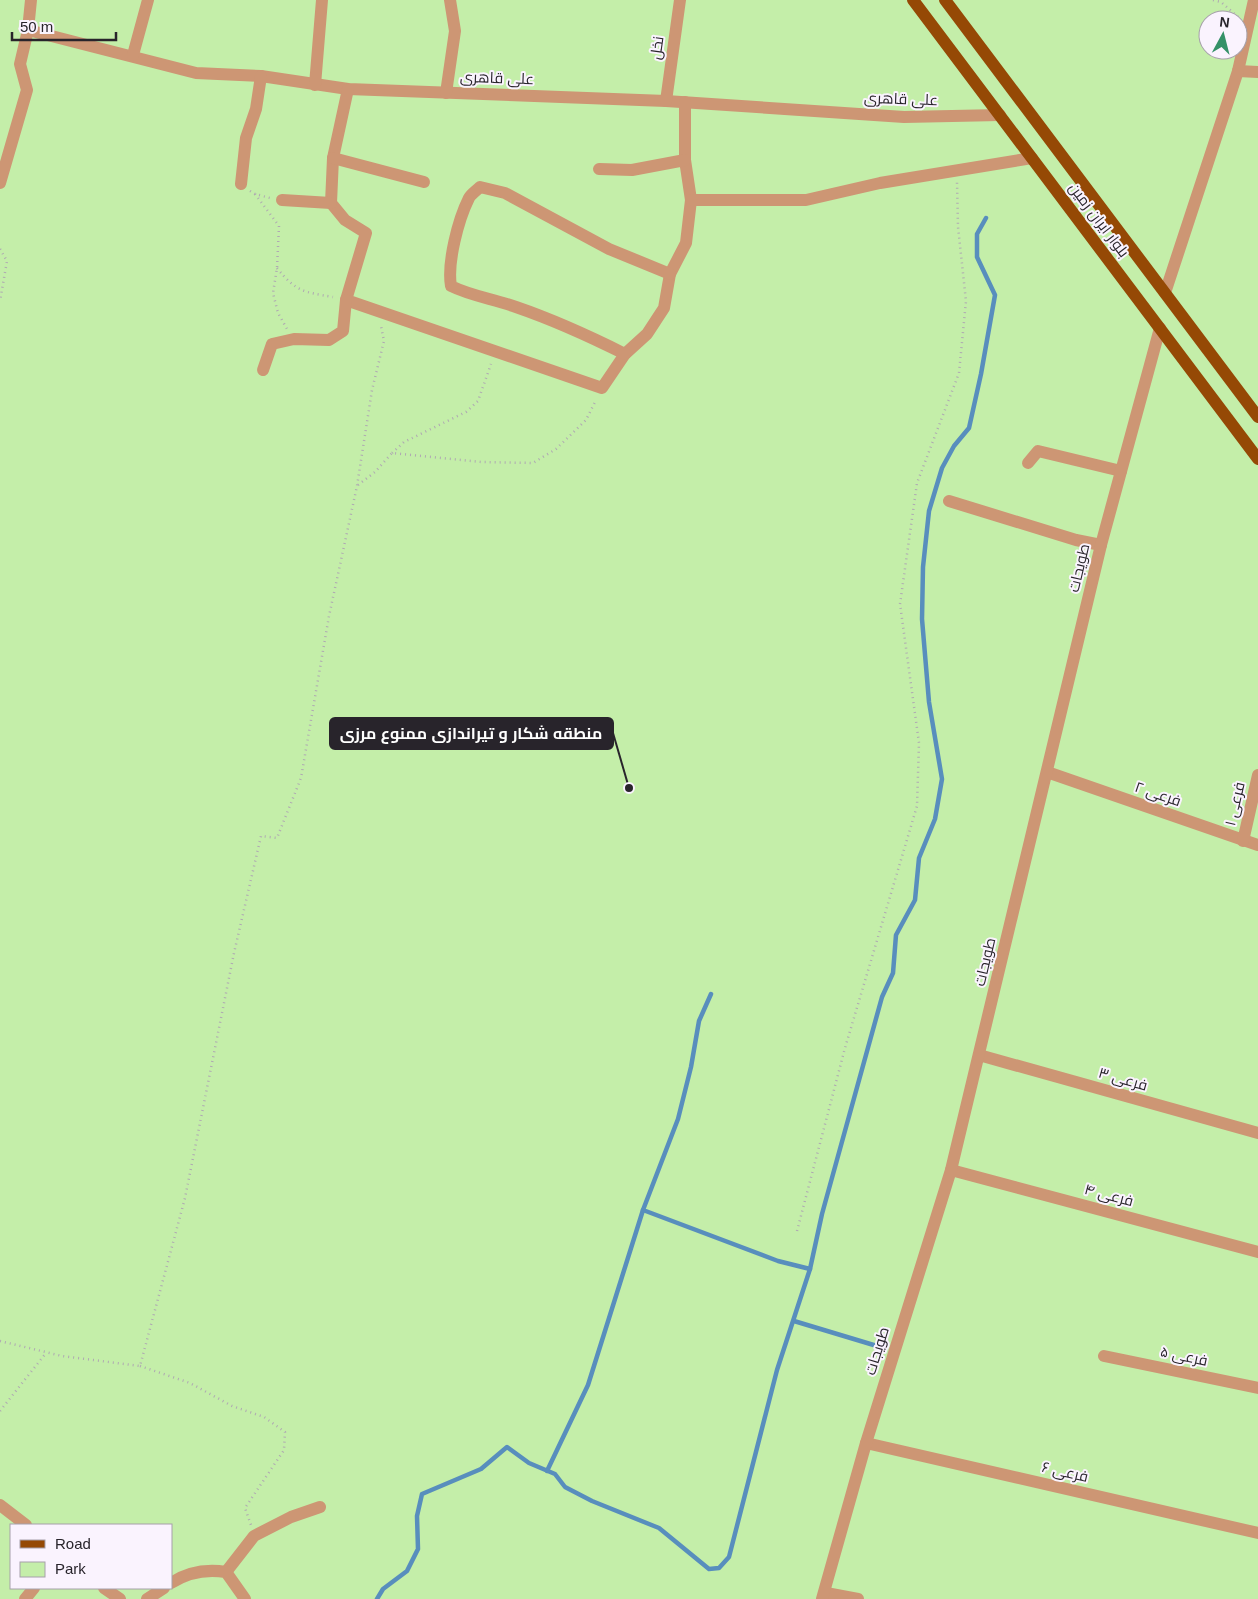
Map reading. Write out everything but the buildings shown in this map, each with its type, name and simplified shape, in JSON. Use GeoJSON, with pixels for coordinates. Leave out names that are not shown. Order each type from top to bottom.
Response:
{"type":"FeatureCollection","features":[{"type":"Feature","properties":{"kind":"main road","name":"بلوار ایران زمین"},"geometry":{"type":"LineString","coordinates":[[913,0],[1258,459]]}},
{"type":"Feature","properties":{"kind":"main road","name":"بلوار ایران زمین"},"geometry":{"type":"LineString","coordinates":[[945,0],[1258,417]]}},
{"type":"Feature","properties":{"kind":"street"},"geometry":{"type":"LineString","coordinates":[[0,183],[27,90],[20,64],[28,30],[31,0]]}},
{"type":"Feature","properties":{"kind":"street"},"geometry":{"type":"LineString","coordinates":[[133,55],[148,0]]}},
{"type":"Feature","properties":{"kind":"street"},"geometry":{"type":"LineString","coordinates":[[315,85],[322,0]]}},
{"type":"Feature","properties":{"kind":"street"},"geometry":{"type":"LineString","coordinates":[[446,92],[455,31],[450,0]]}},
{"type":"Feature","properties":{"kind":"street","name":"نخل"},"geometry":{"type":"LineString","coordinates":[[666,101],[680,0]]}},
{"type":"Feature","properties":{"kind":"street"},"geometry":{"type":"LineString","coordinates":[[1248,27],[1254,0]]}},
{"type":"Feature","properties":{"kind":"street","name":"علی قاهری"},"geometry":{"type":"LineString","coordinates":[[28,30],[196,72],[261,76],[348,89],[666,101],[904,117],[1000,115]]}},
{"type":"Feature","properties":{"kind":"street"},"geometry":{"type":"LineString","coordinates":[[1165,293],[1240,60]]}},
{"type":"Feature","properties":{"kind":"street"},"geometry":{"type":"LineString","coordinates":[[1238,71],[1258,72]]}},
{"type":"Feature","properties":{"kind":"street"},"geometry":{"type":"LineString","coordinates":[[241,184],[246,138],[256,110],[261,76]]}},
{"type":"Feature","properties":{"kind":"street"},"geometry":{"type":"LineString","coordinates":[[263,370],[272,344],[294,339],[329,340],[342,331],[346,300],[366,233],[346,220],[331,203],[333,158],[348,89]]}},
{"type":"Feature","properties":{"kind":"street"},"geometry":{"type":"LineString","coordinates":[[346,300],[602,388],[626,354],[647,334],[664,308],[670,274],[686,243],[691,200],[685,160],[685,102]]}},
{"type":"Feature","properties":{"kind":"street"},"geometry":{"type":"LineString","coordinates":[[333,158],[424,182]]}},
{"type":"Feature","properties":{"kind":"street"},"geometry":{"type":"LineString","coordinates":[[691,200],[806,200],[880,183],[1032,158]]}},
{"type":"Feature","properties":{"kind":"street"},"geometry":{"type":"LineString","coordinates":[[599,169],[632,170],[685,160]]}},
{"type":"Feature","properties":{"kind":"street"},"geometry":{"type":"LineString","coordinates":[[626,354],[568,325],[514,306],[463,292],[450,286],[448,272],[469,197],[480,187],[505,192],[609,249],[670,274]]}},
{"type":"Feature","properties":{"kind":"street"},"geometry":{"type":"LineString","coordinates":[[282,200],[331,203]]}},
{"type":"Feature","properties":{"kind":"street","name":"طویجات"},"geometry":{"type":"LineString","coordinates":[[824,1596],[866,1443],[951,1170],[1101,545],[1160,328]]}},
{"type":"Feature","properties":{"kind":"street"},"geometry":{"type":"LineString","coordinates":[[1028,463],[1038,451],[1121,471]]}},
{"type":"Feature","properties":{"kind":"street"},"geometry":{"type":"LineString","coordinates":[[949,501],[1076,540],[1101,545]]}},
{"type":"Feature","properties":{"kind":"street","name":"فرعی ۲"},"geometry":{"type":"LineString","coordinates":[[1047,772],[1243,841],[1258,844]]}},
{"type":"Feature","properties":{"kind":"street","name":"فرعی ۱"},"geometry":{"type":"LineString","coordinates":[[1243,841],[1258,775]]}},
{"type":"Feature","properties":{"kind":"street","name":"فرعی ۳"},"geometry":{"type":"LineString","coordinates":[[979,1055],[1258,1133]]}},
{"type":"Feature","properties":{"kind":"street","name":"فرعی ۴"},"geometry":{"type":"LineString","coordinates":[[951,1170],[1258,1252]]}},
{"type":"Feature","properties":{"kind":"street","name":"فرعی ۵"},"geometry":{"type":"LineString","coordinates":[[1104,1356],[1258,1388]]}},
{"type":"Feature","properties":{"kind":"street","name":"فرعی ۶"},"geometry":{"type":"LineString","coordinates":[[866,1443],[1258,1533]]}},
{"type":"Feature","properties":{"kind":"street"},"geometry":{"type":"LineString","coordinates":[[226,1572],[254,1536],[291,1517],[320,1507]]}},
{"type":"Feature","properties":{"kind":"street"},"geometry":{"type":"LineString","coordinates":[[2,1510],[24,1524]]}},
{"type":"Feature","properties":{"kind":"street"},"geometry":{"type":"LineString","coordinates":[[172,1582],[179,1578],[208,1569],[226,1572],[244,1599]]}},
{"type":"Feature","properties":{"kind":"street"},"geometry":{"type":"LineString","coordinates":[[25,1599],[33,1589]]}},
{"type":"Feature","properties":{"kind":"street"},"geometry":{"type":"LineString","coordinates":[[105,1589],[120,1599]]}},
{"type":"Feature","properties":{"kind":"street"},"geometry":{"type":"LineString","coordinates":[[147,1599],[162,1589]]}},
{"type":"Feature","properties":{"kind":"street"},"geometry":{"type":"LineString","coordinates":[[824,1596],[858,1599]]}},
{"type":"Feature","properties":{"kind":"path"},"geometry":{"type":"LineString","coordinates":[[1213,0],[1221,2],[1230,10]]}},
{"type":"Feature","properties":{"kind":"path"},"geometry":{"type":"LineString","coordinates":[[797,1232],[845,1048],[916,806],[919,743],[900,604],[917,483],[960,373],[966,300],[958,227],[957,171]]}},
{"type":"Feature","properties":{"kind":"path"},"geometry":{"type":"LineString","coordinates":[[241,184],[255,194],[279,226],[278,268],[273,292],[278,314],[294,339]]}},
{"type":"Feature","properties":{"kind":"path"},"geometry":{"type":"LineString","coordinates":[[255,194],[282,200]]}},
{"type":"Feature","properties":{"kind":"path"},"geometry":{"type":"LineString","coordinates":[[0,250],[7,261],[0,301]]}},
{"type":"Feature","properties":{"kind":"path"},"geometry":{"type":"LineString","coordinates":[[278,268],[291,285],[309,293],[346,300]]}},
{"type":"Feature","properties":{"kind":"path"},"geometry":{"type":"LineString","coordinates":[[140,1366],[185,1198],[234,952],[261,836],[277,838],[301,778],[329,616],[357,486],[372,390],[384,341],[383,328],[367,307]]}},
{"type":"Feature","properties":{"kind":"path"},"geometry":{"type":"LineString","coordinates":[[357,486],[375,472],[404,442],[466,412],[478,401],[496,351]]}},
{"type":"Feature","properties":{"kind":"path"},"geometry":{"type":"LineString","coordinates":[[392,453],[481,462],[533,463],[556,449],[586,420],[602,388]]}},
{"type":"Feature","properties":{"kind":"path"},"geometry":{"type":"LineString","coordinates":[[0,1342],[46,1353],[140,1366],[190,1383],[232,1406],[264,1417],[285,1432],[284,1450],[245,1508],[254,1536]]}},
{"type":"Feature","properties":{"kind":"path"},"geometry":{"type":"LineString","coordinates":[[0,1411],[46,1353]]}},
{"type":"Feature","properties":{"kind":"green space"},"geometry":{"type":"Polygon","coordinates":[[[0,0],[1258,0],[1258,1599],[0,1599],[0,0]]]}},
{"type":"Feature","properties":{"kind":"waterway"},"geometry":{"type":"LineString","coordinates":[[377,1599],[383,1589],[407,1571],[418,1549],[417,1516],[422,1494],[481,1469],[507,1447],[529,1463],[555,1474],[565,1487],[592,1501],[659,1528],[709,1569],[719,1568],[729,1557],[777,1370],[810,1269],[822,1214],[882,997],[893,973],[896,935],[915,900],[919,858],[935,819],[942,779],[929,702],[922,619],[923,567],[929,511],[942,468],[954,446],[969,428],[981,374],[995,295],[977,257],[977,234],[986,218]]}},
{"type":"Feature","properties":{"kind":"waterway"},"geometry":{"type":"LineString","coordinates":[[711,994],[699,1021],[691,1067],[678,1119],[643,1210],[778,1261],[810,1269]]}},
{"type":"Feature","properties":{"kind":"waterway"},"geometry":{"type":"LineString","coordinates":[[547,1471],[588,1385],[643,1210]]}},
{"type":"Feature","properties":{"kind":"waterway"},"geometry":{"type":"LineString","coordinates":[[794,1321],[877,1346]]}},
{"type":"Feature","properties":{"kind":"place","name":"منطقه شکار و تیراندازی ممنوع مرزی"},"geometry":{"type":"Point","coordinates":[629,788]}}]}
